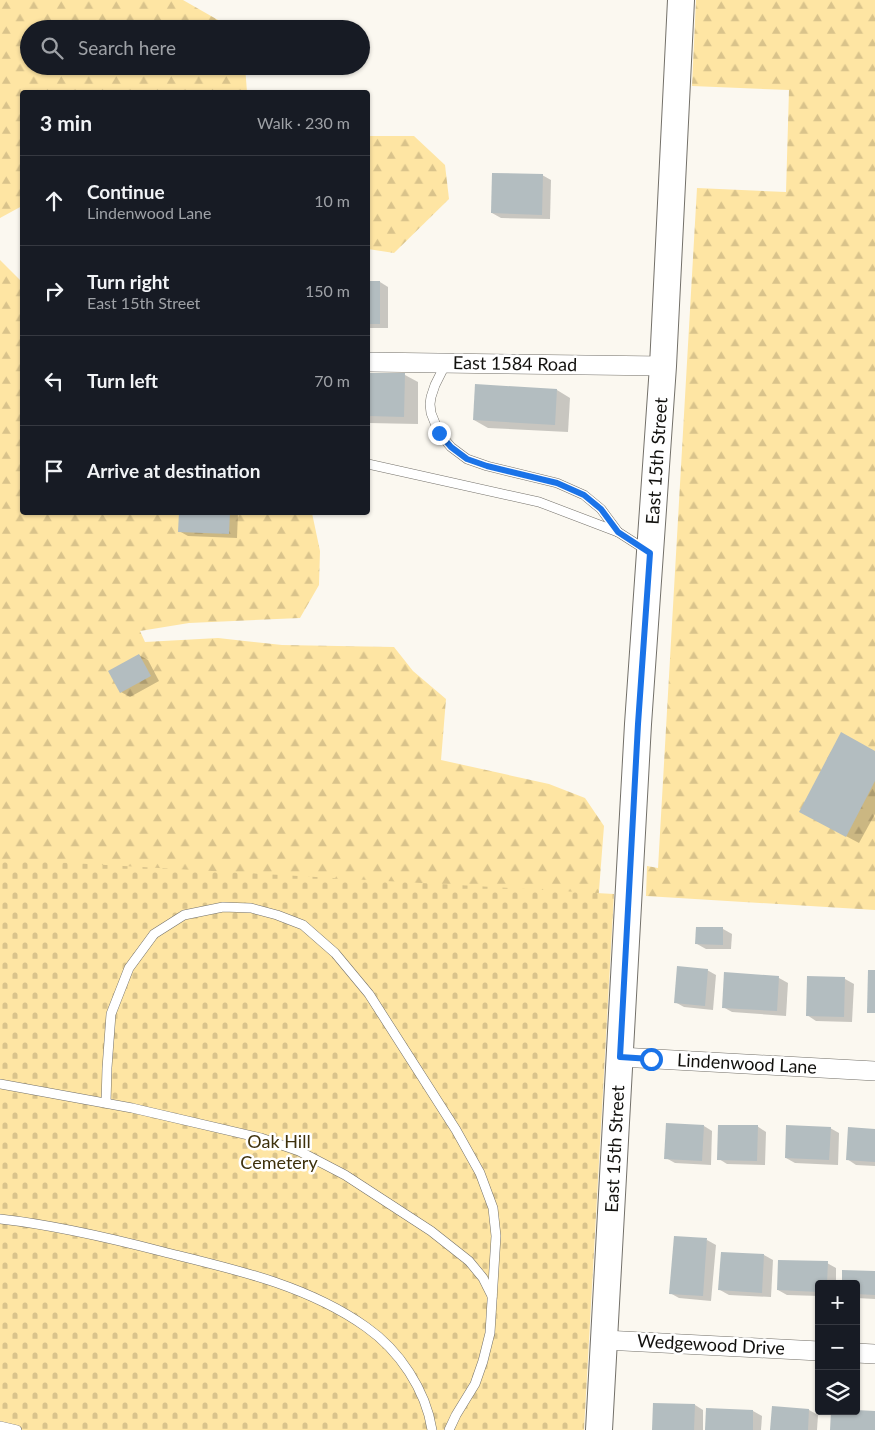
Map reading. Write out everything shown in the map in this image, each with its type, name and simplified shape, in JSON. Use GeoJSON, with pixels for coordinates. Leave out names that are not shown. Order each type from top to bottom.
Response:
{"type":"FeatureCollection","features":[{"type":"Feature","properties":{"kind":"main road","name":"East 15th Street"},"geometry":{"type":"LineString","coordinates":[[599,1430],[637,734],[663,366],[681,0]]}},
{"type":"Feature","properties":{"kind":"street","name":"East 1584 Road"},"geometry":{"type":"LineString","coordinates":[[370,362],[663,366]]}},
{"type":"Feature","properties":{"kind":"street","name":"Lindenwood Lane"},"geometry":{"type":"LineString","coordinates":[[620,1057],[875,1071]]}},
{"type":"Feature","properties":{"kind":"street","name":"Wedgewood Drive"},"geometry":{"type":"LineString","coordinates":[[604,1340],[815,1351]]}},
{"type":"Feature","properties":{"kind":"street"},"geometry":{"type":"LineString","coordinates":[[860,1353],[875,1354]]}},
{"type":"Feature","properties":{"kind":"lane"},"geometry":{"type":"LineString","coordinates":[[446,363],[435,385],[430,404],[435,424],[439,433],[446,441],[467,459],[487,466],[557,483],[584,495],[601,509],[618,532]]}},
{"type":"Feature","properties":{"kind":"lane"},"geometry":{"type":"LineString","coordinates":[[370,464],[540,502],[618,532],[650,553]]}},
{"type":"Feature","properties":{"kind":"lane"},"geometry":{"type":"LineString","coordinates":[[106,1103],[111,1014],[129,968],[154,934],[184,914],[223,907],[251,908],[303,925],[335,953],[369,994],[456,1130],[480,1172],[493,1208],[496,1236],[490,1333],[475,1384],[449,1430]]}},
{"type":"Feature","properties":{"kind":"lane"},"geometry":{"type":"LineString","coordinates":[[0,1084],[106,1103],[261,1138],[299,1151],[345,1175],[431,1231],[469,1261],[483,1278],[492,1296]]}},
{"type":"Feature","properties":{"kind":"lane"},"geometry":{"type":"LineString","coordinates":[[0,1219],[107,1238],[217,1265],[282,1285],[330,1305],[367,1328],[395,1353],[415,1381],[430,1419],[432,1430]]}},
{"type":"Feature","properties":{"kind":"lane"},"geometry":{"type":"LineString","coordinates":[[0,1426],[17,1430]]}},
{"type":"Feature","properties":{"kind":"green space"},"geometry":{"type":"Polygon","coordinates":[[[0,0],[183,0],[218,20],[20,20],[20,75],[246,75],[247,90],[20,90],[20,207],[0,218],[0,0]]]}},
{"type":"Feature","properties":{"kind":"green space"},"geometry":{"type":"Polygon","coordinates":[[[696,0],[875,0],[875,910],[646,896],[647,866],[658,868],[697,188],[786,192],[789,90],[692,86],[696,0]]]}},
{"type":"Feature","properties":{"kind":"green space"},"geometry":{"type":"Polygon","coordinates":[[[370,136],[414,136],[445,165],[449,199],[394,253],[370,249],[370,136]]]}},
{"type":"Feature","properties":{"kind":"green space"},"geometry":{"type":"Polygon","coordinates":[[[0,260],[20,280],[20,515],[312,515],[320,551],[319,585],[300,618],[189,623],[140,631],[145,642],[218,638],[282,645],[394,647],[413,671],[446,699],[441,760],[549,784],[585,798],[604,826],[597,916],[0,888],[0,260]]]}},
{"type":"Feature","properties":{"kind":"green space","name":"Oak Hill Cemetery"},"geometry":{"type":"Polygon","coordinates":[[[0,859],[614,894],[584,1430],[0,1430],[0,859]]]}},
{"type":"Feature","properties":{"kind":"building"},"geometry":{"type":"Polygon","coordinates":[[[492,173],[543,174],[542,215],[491,213],[492,173]]]}},
{"type":"Feature","properties":{"kind":"building"},"geometry":{"type":"Polygon","coordinates":[[[370,281],[380,281],[380,324],[370,324],[370,281]]]}},
{"type":"Feature","properties":{"kind":"building"},"geometry":{"type":"Polygon","coordinates":[[[370,373],[405,373],[404,417],[370,416],[370,373]]]}},
{"type":"Feature","properties":{"kind":"building"},"geometry":{"type":"Polygon","coordinates":[[[475,384],[557,389],[555,425],[473,420],[475,384]]]}},
{"type":"Feature","properties":{"kind":"building"},"geometry":{"type":"Polygon","coordinates":[[[179,515],[230,515],[229,534],[178,532],[179,515]]]}},
{"type":"Feature","properties":{"kind":"building"},"geometry":{"type":"Polygon","coordinates":[[[139,654],[151,676],[120,693],[108,671],[139,654]]]}},
{"type":"Feature","properties":{"kind":"building"},"geometry":{"type":"Polygon","coordinates":[[[841,732],[875,751],[875,781],[846,837],[799,812],[841,732]]]}},
{"type":"Feature","properties":{"kind":"building"},"geometry":{"type":"Polygon","coordinates":[[[696,927],[723,927],[723,945],[695,944],[696,927]]]}},
{"type":"Feature","properties":{"kind":"building"},"geometry":{"type":"Polygon","coordinates":[[[677,966],[708,969],[705,1006],[674,1003],[677,966]]]}},
{"type":"Feature","properties":{"kind":"building"},"geometry":{"type":"Polygon","coordinates":[[[868,970],[875,970],[875,1013],[867,1013],[868,970]]]}},
{"type":"Feature","properties":{"kind":"building"},"geometry":{"type":"Polygon","coordinates":[[[724,972],[779,976],[777,1011],[722,1008],[724,972]]]}},
{"type":"Feature","properties":{"kind":"building"},"geometry":{"type":"Polygon","coordinates":[[[807,976],[845,977],[844,1017],[806,1016],[807,976]]]}},
{"type":"Feature","properties":{"kind":"building"},"geometry":{"type":"Polygon","coordinates":[[[666,1123],[704,1125],[702,1161],[664,1159],[666,1123]]]}},
{"type":"Feature","properties":{"kind":"building"},"geometry":{"type":"Polygon","coordinates":[[[718,1125],[758,1125],[757,1161],[717,1160],[718,1125]]]}},
{"type":"Feature","properties":{"kind":"building"},"geometry":{"type":"Polygon","coordinates":[[[786,1125],[831,1127],[829,1160],[785,1158],[786,1125]]]}},
{"type":"Feature","properties":{"kind":"building"},"geometry":{"type":"Polygon","coordinates":[[[848,1127],[875,1129],[875,1162],[846,1160],[848,1127]]]}},
{"type":"Feature","properties":{"kind":"building"},"geometry":{"type":"Polygon","coordinates":[[[674,1236],[707,1238],[703,1296],[669,1294],[674,1236]]]}},
{"type":"Feature","properties":{"kind":"building"},"geometry":{"type":"Polygon","coordinates":[[[721,1252],[764,1254],[762,1293],[718,1290],[721,1252]]]}},
{"type":"Feature","properties":{"kind":"building"},"geometry":{"type":"Polygon","coordinates":[[[778,1260],[828,1261],[827,1280],[815,1280],[815,1292],[777,1290],[778,1260]]]}},
{"type":"Feature","properties":{"kind":"building"},"geometry":{"type":"Polygon","coordinates":[[[842,1270],[875,1271],[875,1295],[860,1294],[860,1280],[842,1280],[842,1270]]]}},
{"type":"Feature","properties":{"kind":"building"},"geometry":{"type":"Polygon","coordinates":[[[653,1403],[695,1404],[694,1430],[652,1430],[653,1403]]]}},
{"type":"Feature","properties":{"kind":"building"},"geometry":{"type":"Polygon","coordinates":[[[772,1406],[809,1409],[808,1430],[770,1430],[772,1406]]]}},
{"type":"Feature","properties":{"kind":"building"},"geometry":{"type":"Polygon","coordinates":[[[706,1408],[753,1410],[753,1430],[705,1430],[706,1408]]]}},
{"type":"Feature","properties":{"kind":"building"},"geometry":{"type":"Polygon","coordinates":[[[860,1410],[875,1411],[875,1430],[830,1430],[831,1415],[860,1415],[860,1410]]]}},
{"type":"Feature","properties":{"kind":"route"},"geometry":{"type":"LineString","coordinates":[[439,433],[451,447],[467,459],[487,466],[557,483],[584,495],[601,509],[618,532],[650,553],[638,724],[620,1057],[651,1059]]}}]}
